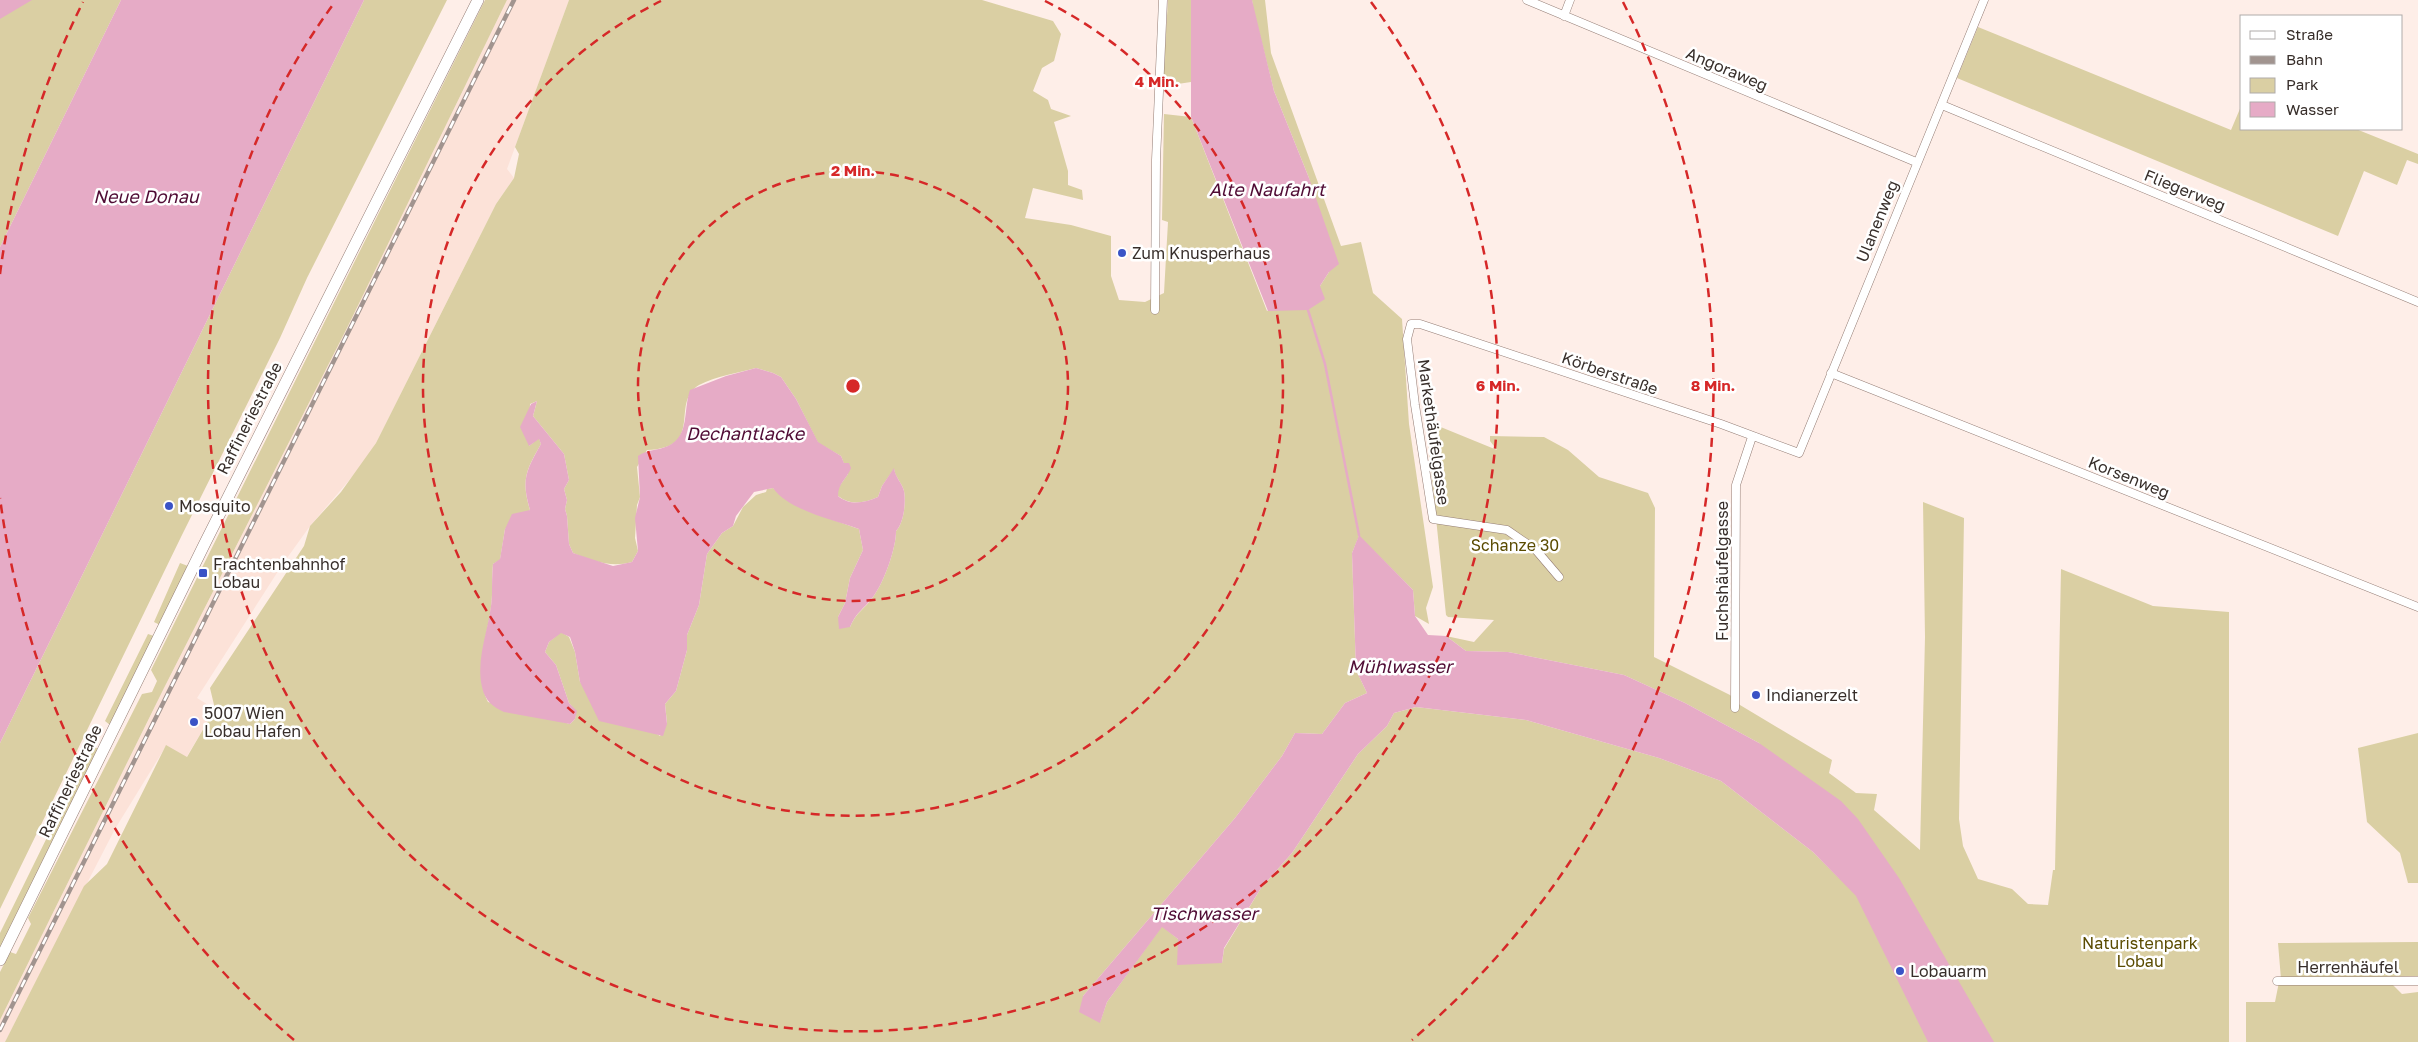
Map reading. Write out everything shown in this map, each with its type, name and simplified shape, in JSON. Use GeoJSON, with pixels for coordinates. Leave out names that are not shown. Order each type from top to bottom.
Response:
{"type":"FeatureCollection","features":[{"type":"Feature","properties":{"kind":"street","name":"Raffineriestraße"},"geometry":{"type":"LineString","coordinates":[[0,960],[204,545],[478,0]]}},
{"type":"Feature","properties":{"kind":"street"},"geometry":{"type":"LineString","coordinates":[[1155,310],[1156,160],[1163,0]]}},
{"type":"Feature","properties":{"kind":"street","name":"Angoraweg"},"geometry":{"type":"LineString","coordinates":[[1527,0],[1916,162]]}},
{"type":"Feature","properties":{"kind":"street"},"geometry":{"type":"LineString","coordinates":[[1564,16],[1570,0]]}},
{"type":"Feature","properties":{"kind":"street","name":"Ulanenweg"},"geometry":{"type":"LineString","coordinates":[[1799,453],[1916,162],[1942,105],[1984,0]]}},
{"type":"Feature","properties":{"kind":"street","name":"Fliegerweg"},"geometry":{"type":"LineString","coordinates":[[1942,105],[2418,302]]}},
{"type":"Feature","properties":{"kind":"street","name":"Körberstraße"},"geometry":{"type":"LineString","coordinates":[[1411,324],[1420,324],[1720,424],[1799,453]]}},
{"type":"Feature","properties":{"kind":"street","name":"Markethäufelgasse"},"geometry":{"type":"LineString","coordinates":[[1411,324],[1407,339],[1415,405],[1433,519],[1507,530],[1536,550],[1559,577]]}},
{"type":"Feature","properties":{"kind":"street","name":"Korsenweg"},"geometry":{"type":"LineString","coordinates":[[1831,372],[2418,607]]}},
{"type":"Feature","properties":{"kind":"street","name":"Fuchshäufelgasse"},"geometry":{"type":"LineString","coordinates":[[1735,708],[1736,485],[1752,437]]}},
{"type":"Feature","properties":{"kind":"street","name":"Herrenhäufel"},"geometry":{"type":"LineString","coordinates":[[2277,981],[2418,981]]}},
{"type":"Feature","properties":{"kind":"shaded area","name":"Frachtenbahnhof Lobau"},"geometry":{"type":"Polygon","coordinates":[[[507,0],[569,0],[507,169],[514,178],[496,204],[376,443],[363,464],[310,526],[282,565],[197,698],[215,709],[186,758],[166,746],[115,829],[5,1042],[0,1042],[0,1020],[164,688],[347,328],[507,0]]]}},
{"type":"Feature","properties":{"kind":"green space"},"geometry":{"type":"Polygon","coordinates":[[[0,0],[121,0],[0,247],[0,0]]]}},
{"type":"Feature","properties":{"kind":"green space"},"geometry":{"type":"Polygon","coordinates":[[[364,0],[447,0],[307,278],[280,338],[0,909],[0,743],[364,0]]]}},
{"type":"Feature","properties":{"kind":"green space"},"geometry":{"type":"Polygon","coordinates":[[[485,0],[507,0],[347,328],[164,688],[0,1020],[0,972],[10,952],[16,954],[31,924],[28,918],[142,694],[152,692],[157,681],[151,670],[485,0]]]}},
{"type":"Feature","properties":{"kind":"green space"},"geometry":{"type":"Polygon","coordinates":[[[569,0],[982,0],[1053,21],[1061,34],[1054,61],[1042,68],[1033,91],[1048,100],[1051,109],[1071,116],[1054,122],[1068,171],[1068,185],[1082,190],[1083,200],[1033,188],[1025,218],[1071,225],[1111,236],[1111,276],[1119,300],[1145,302],[1164,293],[1168,222],[1162,220],[1164,114],[1191,117],[1267,311],[1320,286],[1329,272],[1309,178],[1274,91],[1253,8],[1252,0],[1265,0],[1271,53],[1341,246],[1361,242],[1373,293],[1402,319],[1409,424],[1433,587],[1426,608],[1429,624],[1415,616],[1413,590],[1359,536],[1352,553],[1356,670],[1367,693],[1345,703],[1322,734],[1295,733],[1282,756],[1235,818],[1083,996],[1100,1022],[1107,1002],[1162,926],[1178,939],[1222,963],[1224,949],[1261,888],[1292,853],[1358,754],[1387,726],[1394,713],[1416,707],[1526,720],[1659,758],[1721,781],[1813,852],[1840,879],[1759,743],[1685,703],[1624,675],[1508,652],[1466,651],[1446,636],[1474,642],[1494,620],[1448,617],[1446,615],[1426,421],[1497,450],[1490,441],[1490,436],[1544,437],[1568,450],[1599,477],[1648,493],[1655,508],[1654,657],[1730,695],[1740,705],[1832,760],[1829,773],[1856,793],[1877,794],[1874,810],[1920,850],[1925,637],[1923,502],[1964,518],[1959,819],[1963,846],[1978,879],[2012,889],[2028,904],[2048,905],[2053,870],[2055,870],[2061,569],[2153,606],[2229,612],[2229,1042],[5,1042],[84,886],[107,864],[166,745],[187,757],[215,709],[210,688],[304,546],[310,526],[341,492],[376,443],[496,204],[514,178],[519,154],[515,147],[569,0]],[[756,368],[706,382],[699,385],[691,393],[687,402],[681,433],[676,442],[665,447],[647,450],[637,467],[640,497],[637,505],[635,538],[638,551],[632,562],[624,564],[602,563],[573,553],[569,544],[565,509],[567,500],[564,489],[569,480],[564,454],[533,416],[537,401],[530,404],[529,446],[539,438],[541,444],[526,476],[527,500],[530,510],[505,529],[500,560],[493,564],[491,608],[483,649],[481,676],[488,702],[570,724],[575,719],[576,711],[569,703],[556,665],[545,652],[549,642],[561,632],[569,637],[575,652],[580,682],[660,736],[667,723],[665,704],[676,691],[687,650],[687,635],[699,605],[707,554],[722,533],[733,526],[743,507],[756,495],[766,492],[767,489],[773,488],[804,507],[859,529],[863,550],[850,578],[845,603],[838,617],[850,627],[877,591],[885,574],[892,556],[896,531],[903,518],[904,491],[894,469],[882,486],[878,497],[868,501],[853,502],[838,496],[838,488],[848,474],[841,456],[818,443],[796,399],[781,377],[756,368]]]}},
{"type":"Feature","properties":{"kind":"green space"},"geometry":{"type":"Polygon","coordinates":[[[1168,0],[1191,0],[1191,82],[1171,85],[1163,79],[1168,0]]]}},
{"type":"Feature","properties":{"kind":"green space"},"geometry":{"type":"Polygon","coordinates":[[[1978,27],[2231,130],[2240,109],[2240,130],[2358,130],[2418,154],[2418,164],[2407,160],[2397,185],[2364,171],[2338,236],[1957,78],[1978,27]]]}},
{"type":"Feature","properties":{"kind":"green space"},"geometry":{"type":"Polygon","coordinates":[[[180,563],[188,566],[160,625],[154,622],[180,563]]]}},
{"type":"Feature","properties":{"kind":"green space"},"geometry":{"type":"Polygon","coordinates":[[[148,634],[154,636],[110,725],[105,721],[148,634]]]}},
{"type":"Feature","properties":{"kind":"green space"},"geometry":{"type":"Polygon","coordinates":[[[2418,733],[2418,883],[2408,883],[2400,853],[2367,822],[2358,748],[2418,733]]]}},
{"type":"Feature","properties":{"kind":"green space"},"geometry":{"type":"Polygon","coordinates":[[[92,746],[99,749],[0,950],[0,933],[92,746]]]}},
{"type":"Feature","properties":{"kind":"green space"},"geometry":{"type":"Polygon","coordinates":[[[2418,942],[2418,976],[2281,979],[2278,943],[2418,942]]]}},
{"type":"Feature","properties":{"kind":"green space"},"geometry":{"type":"Polygon","coordinates":[[[2279,982],[2392,984],[2402,994],[2418,992],[2418,1042],[2246,1042],[2246,1002],[2275,1002],[2279,982]]]}},
{"type":"Feature","properties":{"kind":"water"},"geometry":{"type":"Polygon","coordinates":[[[0,0],[32,0],[0,19],[0,0]]]}},
{"type":"Feature","properties":{"kind":"water","name":"Neue Donau"},"geometry":{"type":"Polygon","coordinates":[[[121,0],[364,0],[0,743],[0,247],[121,0]]]}},
{"type":"Feature","properties":{"kind":"water","name":"Alte Naufahrt"},"geometry":{"type":"Polygon","coordinates":[[[1191,0],[1252,0],[1274,91],[1309,178],[1339,264],[1329,272],[1320,286],[1325,299],[1308,310],[1268,311],[1191,117],[1191,0]]]}},
{"type":"Feature","properties":{"kind":"water","name":"Dechantlacke"},"geometry":{"type":"Polygon","coordinates":[[[756,368],[781,377],[796,399],[818,442],[841,456],[844,463],[849,463],[851,468],[839,488],[838,496],[852,502],[868,501],[878,497],[882,486],[894,468],[903,488],[904,512],[901,523],[896,531],[889,565],[877,591],[860,611],[850,627],[839,629],[838,617],[845,603],[850,578],[863,550],[859,529],[800,508],[780,496],[773,488],[754,492],[736,516],[733,526],[722,533],[707,554],[699,605],[687,635],[687,650],[676,691],[665,704],[667,724],[663,736],[599,721],[580,682],[575,652],[570,637],[561,633],[549,642],[545,652],[556,665],[569,703],[577,711],[575,719],[570,724],[504,712],[493,706],[487,700],[482,687],[480,664],[491,606],[493,564],[500,559],[505,529],[512,514],[530,510],[527,499],[526,476],[541,444],[539,439],[529,446],[520,427],[531,404],[537,401],[533,416],[564,454],[569,480],[564,489],[567,500],[565,509],[569,544],[573,553],[613,566],[632,562],[638,551],[635,518],[640,497],[638,456],[645,452],[668,446],[680,436],[685,422],[690,390],[726,376],[756,368]]]}},
{"type":"Feature","properties":{"kind":"water","name":"Mühlwasser"},"geometry":{"type":"Polygon","coordinates":[[[1359,535],[1413,590],[1415,616],[1428,635],[1446,636],[1466,651],[1508,652],[1624,675],[1685,703],[1759,743],[1841,801],[1858,819],[1899,878],[1994,1042],[1928,1042],[1856,896],[1813,852],[1721,781],[1659,758],[1526,720],[1416,707],[1394,713],[1387,726],[1358,754],[1292,853],[1261,888],[1224,948],[1222,963],[1177,965],[1178,939],[1162,927],[1107,1002],[1100,1023],[1079,1012],[1083,996],[1235,818],[1282,756],[1295,733],[1322,734],[1345,703],[1367,693],[1356,670],[1352,553],[1359,535]]]}},
{"type":"Feature","properties":{"kind":"waterway","name":"Mühlwasser"},"geometry":{"type":"LineString","coordinates":[[1308,310],[1325,364],[1359,535]]}},
{"type":"Feature","properties":{"kind":"railway"},"geometry":{"type":"LineString","coordinates":[[0,1030],[514,0]]}},
{"type":"Feature","properties":{"kind":"place","name":"Zum Knusperhaus"},"geometry":{"type":"Point","coordinates":[1122,253]}},
{"type":"Feature","properties":{"kind":"place","name":"Mosquito"},"geometry":{"type":"Point","coordinates":[169,506]}},
{"type":"Feature","properties":{"kind":"place","name":"Frachtenbahnhof Lobau"},"geometry":{"type":"Point","coordinates":[203,573]}},
{"type":"Feature","properties":{"kind":"place","name":"Indianerzelt"},"geometry":{"type":"Point","coordinates":[1756,695]}},
{"type":"Feature","properties":{"kind":"place","name":"5007 Wien Lobau Hafen"},"geometry":{"type":"Point","coordinates":[194,722]}},
{"type":"Feature","properties":{"kind":"place","name":"Lobauarm"},"geometry":{"type":"Point","coordinates":[1900,971]}},
{"type":"Feature","properties":{"kind":"park label","name":"Schanze 30"},"geometry":{"type":"Point","coordinates":[1515,545]}},
{"type":"Feature","properties":{"kind":"park label","name":"Naturistenpark Lobau"},"geometry":{"type":"Point","coordinates":[2140,952]}},
{"type":"Feature","properties":{"kind":"water label","name":"Tischwasser"},"geometry":{"type":"Point","coordinates":[1204,913]}}]}
